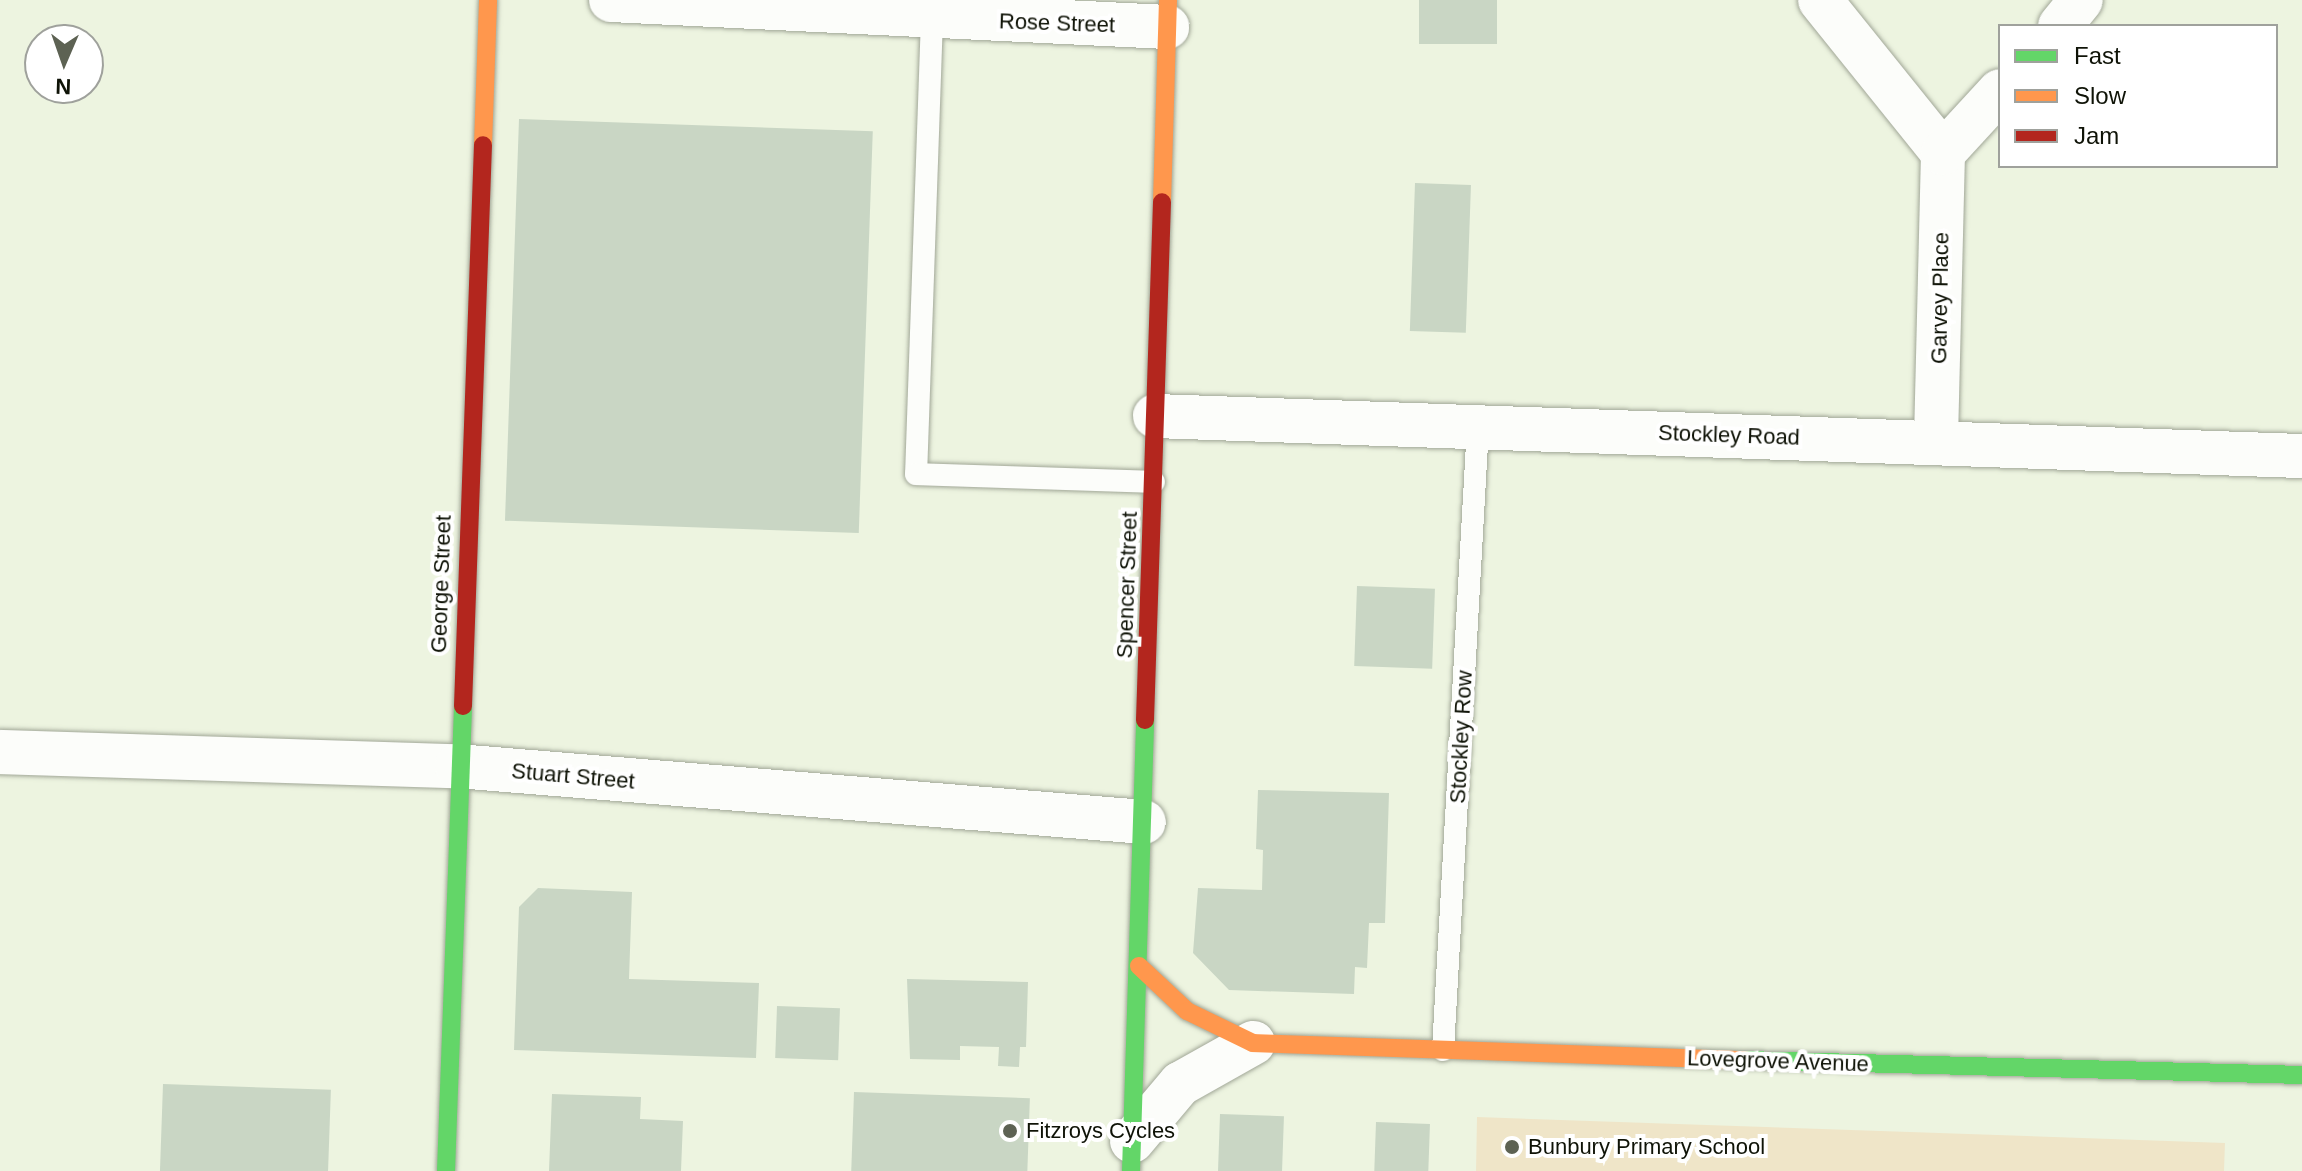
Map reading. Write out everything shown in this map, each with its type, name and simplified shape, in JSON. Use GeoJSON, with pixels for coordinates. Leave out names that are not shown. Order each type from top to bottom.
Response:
{"type":"FeatureCollection","features":[{"type":"Feature","properties":{"kind":"street","name":"George Street"},"geometry":{"type":"LineString","coordinates":[[446,1171],[457,766],[488,0]]}},
{"type":"Feature","properties":{"kind":"street","name":"Rose Street"},"geometry":{"type":"LineString","coordinates":[[611,0],[932,18],[1168,13]]}},
{"type":"Feature","properties":{"kind":"street"},"geometry":{"type":"LineString","coordinates":[[1820,0],[1943,153],[1998,93]]}},
{"type":"Feature","properties":{"kind":"street"},"geometry":{"type":"LineString","coordinates":[[2062,24],[2081,0]]}},
{"type":"Feature","properties":{"kind":"street","name":"Spencer Street"},"geometry":{"type":"LineString","coordinates":[[1132,1156],[1168,13]]}},
{"type":"Feature","properties":{"kind":"street","name":"Garvey Place"},"geometry":{"type":"LineString","coordinates":[[1936,443],[1943,153]]}},
{"type":"Feature","properties":{"kind":"street","name":"Stockley Road"},"geometry":{"type":"LineString","coordinates":[[1155,416],[2302,456]]}},
{"type":"Feature","properties":{"kind":"street","name":"Stuart Street"},"geometry":{"type":"LineString","coordinates":[[0,752],[457,766],[1144,822]]}},
{"type":"Feature","properties":{"kind":"street","name":"Lovegrove Avenue"},"geometry":{"type":"LineString","coordinates":[[1139,966],[1187,1011],[1253,1043],[2260,1078],[2302,1075]]}},
{"type":"Feature","properties":{"kind":"street"},"geometry":{"type":"LineString","coordinates":[[1132,1156],[1180,1084],[1253,1043]]}},
{"type":"Feature","properties":{"kind":"lane"},"geometry":{"type":"LineString","coordinates":[[932,18],[916,474],[1154,482]]}},
{"type":"Feature","properties":{"kind":"lane","name":"Stockley Row"},"geometry":{"type":"LineString","coordinates":[[1443,1050],[1478,425]]}},
{"type":"Feature","properties":{"kind":"shaded area"},"geometry":{"type":"Polygon","coordinates":[[[1477,1117],[2225,1143],[2224,1171],[1476,1171],[1477,1117]]]}},
{"type":"Feature","properties":{"kind":"building"},"geometry":{"type":"Polygon","coordinates":[[[1419,0],[1497,0],[1497,44],[1419,44],[1419,0]]]}},
{"type":"Feature","properties":{"kind":"building"},"geometry":{"type":"Polygon","coordinates":[[[519,119],[873,131],[859,533],[505,521],[519,119]]]}},
{"type":"Feature","properties":{"kind":"building"},"geometry":{"type":"Polygon","coordinates":[[[1415,183],[1471,185],[1466,333],[1410,331],[1415,183]]]}},
{"type":"Feature","properties":{"kind":"building"},"geometry":{"type":"Polygon","coordinates":[[[1357,586],[1435,589],[1432,669],[1354,666],[1357,586]]]}},
{"type":"Feature","properties":{"kind":"building"},"geometry":{"type":"Polygon","coordinates":[[[1258,790],[1389,793],[1385,923],[1369,923],[1367,968],[1355,967],[1354,994],[1229,990],[1193,953],[1198,888],[1262,890],[1263,850],[1256,849],[1258,790]]]}},
{"type":"Feature","properties":{"kind":"building"},"geometry":{"type":"Polygon","coordinates":[[[538,888],[632,892],[629,979],[759,983],[756,1058],[514,1050],[519,907],[538,888]]]}},
{"type":"Feature","properties":{"kind":"building"},"geometry":{"type":"Polygon","coordinates":[[[907,979],[1028,982],[1026,1047],[1020,1047],[1019,1067],[998,1066],[999,1047],[960,1046],[960,1060],[910,1059],[907,979]]]}},
{"type":"Feature","properties":{"kind":"building"},"geometry":{"type":"Polygon","coordinates":[[[777,1006],[840,1008],[838,1060],[775,1058],[777,1006]]]}},
{"type":"Feature","properties":{"kind":"building"},"geometry":{"type":"Polygon","coordinates":[[[163,1084],[331,1090],[328,1171],[160,1171],[163,1084]]]}},
{"type":"Feature","properties":{"kind":"building"},"geometry":{"type":"Polygon","coordinates":[[[854,1092],[1030,1098],[1027,1171],[851,1171],[854,1092]]]}},
{"type":"Feature","properties":{"kind":"building"},"geometry":{"type":"Polygon","coordinates":[[[552,1094],[641,1097],[640,1119],[683,1121],[681,1171],[549,1171],[552,1094]]]}},
{"type":"Feature","properties":{"kind":"building"},"geometry":{"type":"Polygon","coordinates":[[[1220,1114],[1284,1116],[1282,1171],[1218,1171],[1220,1114]]]}},
{"type":"Feature","properties":{"kind":"building"},"geometry":{"type":"Polygon","coordinates":[[[1376,1122],[1430,1124],[1428,1171],[1374,1171],[1376,1122]]]}},
{"type":"Feature","properties":{"kind":"traffic: fast"},"geometry":{"type":"LineString","coordinates":[[446,1171],[463,706]]}},
{"type":"Feature","properties":{"kind":"traffic: fast"},"geometry":{"type":"LineString","coordinates":[[1131,1171],[1145,720]]}},
{"type":"Feature","properties":{"kind":"traffic: fast"},"geometry":{"type":"LineString","coordinates":[[1745,1060],[2302,1075]]}},
{"type":"Feature","properties":{"kind":"traffic: slow"},"geometry":{"type":"LineString","coordinates":[[483,145],[488,0]]}},
{"type":"Feature","properties":{"kind":"traffic: slow"},"geometry":{"type":"LineString","coordinates":[[1162,202],[1168,0]]}},
{"type":"Feature","properties":{"kind":"traffic: slow"},"geometry":{"type":"LineString","coordinates":[[1139,966],[1187,1011],[1253,1043],[1745,1060]]}},
{"type":"Feature","properties":{"kind":"traffic: jam"},"geometry":{"type":"LineString","coordinates":[[463,706],[483,145]]}},
{"type":"Feature","properties":{"kind":"traffic: jam"},"geometry":{"type":"LineString","coordinates":[[1145,720],[1162,202]]}},
{"type":"Feature","properties":{"kind":"place","name":"Fitzroys Cycles"},"geometry":{"type":"Point","coordinates":[1010,1131]}},
{"type":"Feature","properties":{"kind":"place","name":"Bunbury Primary School"},"geometry":{"type":"Point","coordinates":[1512,1147]}}]}
